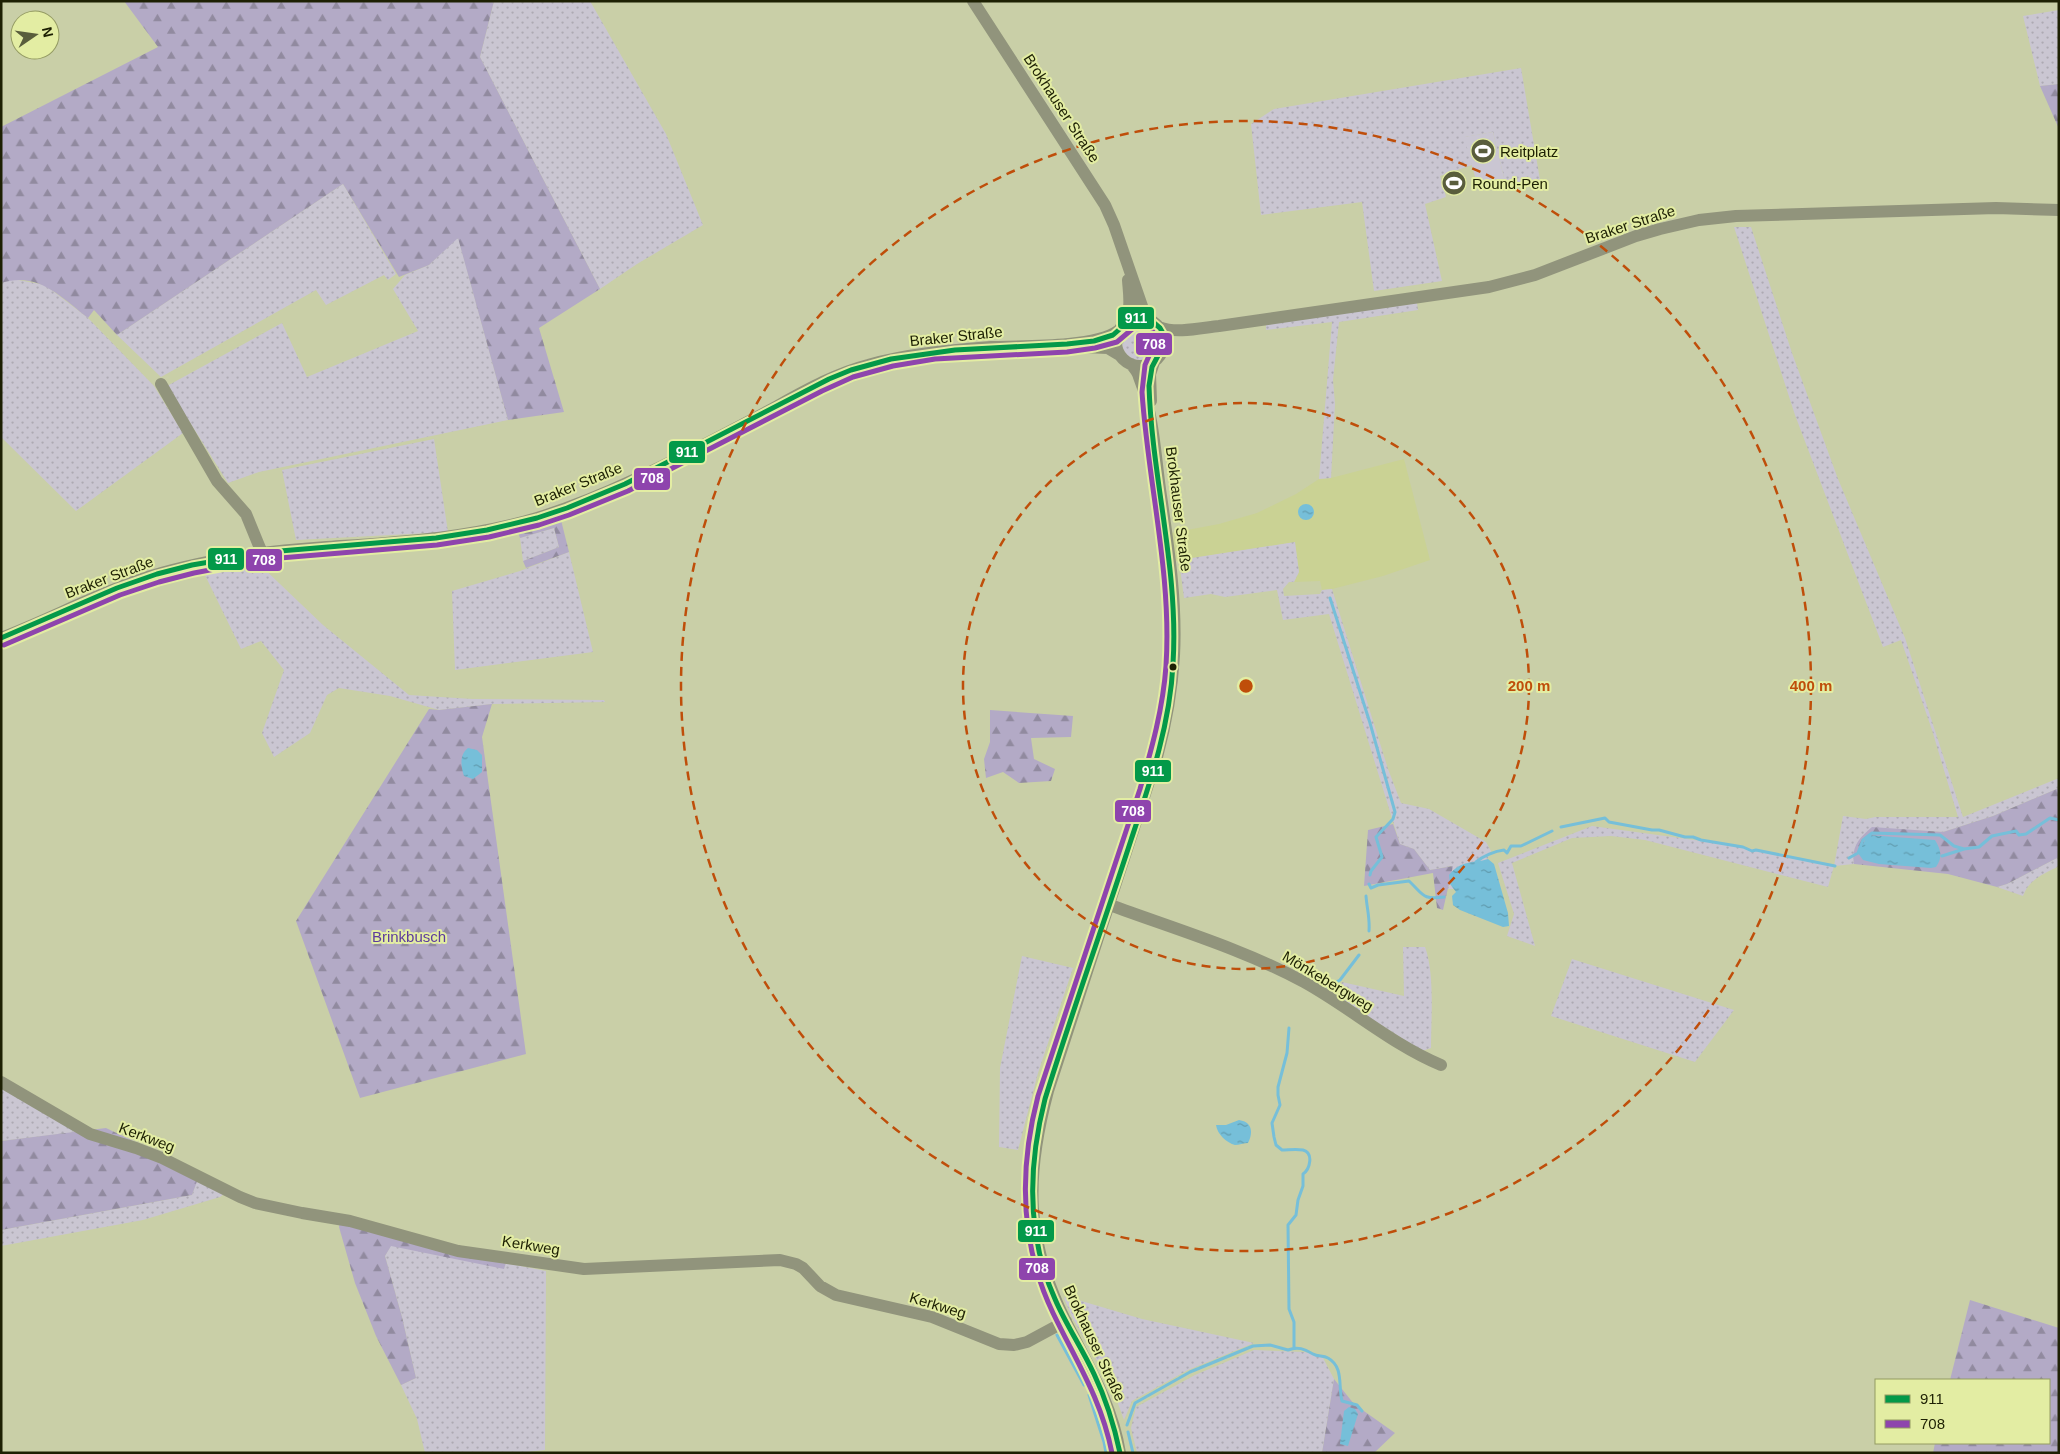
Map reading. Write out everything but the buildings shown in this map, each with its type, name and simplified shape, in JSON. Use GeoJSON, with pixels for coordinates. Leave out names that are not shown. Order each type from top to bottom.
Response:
{"type":"FeatureCollection","features":[{"type":"Feature","properties":{"kind":"street","name":"Brokhauser Straße"},"geometry":{"type":"LineString","coordinates":[[973,1],[1094,185],[1114,225],[1143,309],[1154,323]]}},
{"type":"Feature","properties":{"kind":"street","name":"Braker Straße"},"geometry":{"type":"LineString","coordinates":[[1154,323],[1170,330],[1220,326],[1489,287],[1535,275],[1636,236],[1699,220],[1744,216],[1986,208],[2059,210]]}},
{"type":"Feature","properties":{"kind":"street","name":"Brokhauser Straße"},"geometry":{"type":"LineString","coordinates":[[1121,327],[1128,316],[1130,306],[1128,265]]}},
{"type":"Feature","properties":{"kind":"street"},"geometry":{"type":"LineString","coordinates":[[1137,318],[1154,323],[1162,334],[1163,349],[1154,362],[1138,366],[1130,364],[1118,354],[1116,346],[1121,327],[1137,318]]}},
{"type":"Feature","properties":{"kind":"street","name":"Braker Straße"},"geometry":{"type":"LineString","coordinates":[[1163,349],[1173,340],[1220,326]]}},
{"type":"Feature","properties":{"kind":"street","name":"Braker Straße"},"geometry":{"type":"LineString","coordinates":[[1060,345],[1107,338],[1121,327]]}},
{"type":"Feature","properties":{"kind":"street","name":"Braker Straße"},"geometry":{"type":"LineString","coordinates":[[1,638],[130,583],[162,573],[221,559],[262,553],[438,538],[518,523],[561,510],[619,487],[853,369],[916,355],[988,348],[1060,345],[1108,348],[1118,354]]}},
{"type":"Feature","properties":{"kind":"street","name":"Brokhauser Straße"},"geometry":{"type":"LineString","coordinates":[[1120,1453],[1107,1403],[1045,1274],[1034,1226],[1033,1162],[1048,1091],[1157,757],[1168,711],[1173,673],[1174,602],[1152,431],[1150,374],[1154,362]]}},
{"type":"Feature","properties":{"kind":"street","name":"Brokhauser Straße"},"geometry":{"type":"LineString","coordinates":[[1130,364],[1139,375],[1152,431]]}},
{"type":"Feature","properties":{"kind":"street"},"geometry":{"type":"LineString","coordinates":[[161,384],[217,481],[246,514],[262,553]]}},
{"type":"Feature","properties":{"kind":"street","name":"Mönkebergweg"},"geometry":{"type":"LineString","coordinates":[[1110,905],[1261,961],[1305,983],[1419,1056],[1440,1065]]}},
{"type":"Feature","properties":{"kind":"street","name":"Kerkweg"},"geometry":{"type":"LineString","coordinates":[[1,1082],[90,1134],[162,1158],[240,1197],[293,1211],[350,1221],[458,1251],[584,1269],[780,1260],[803,1268],[820,1286],[836,1295],[932,1317],[1006,1345],[1027,1342],[1066,1321]]}},
{"type":"Feature","properties":{"kind":"shaded area"},"geometry":{"type":"Polygon","coordinates":[[[494,1],[590,1],[666,134],[703,225],[637,264],[600,289],[480,57],[494,1]]]}},
{"type":"Feature","properties":{"kind":"shaded area"},"geometry":{"type":"Polygon","coordinates":[[[2059,10],[2059,84],[2040,86],[2023,16],[2059,10]]]}},
{"type":"Feature","properties":{"kind":"shaded area"},"geometry":{"type":"Polygon","coordinates":[[[1521,68],[1540,180],[1506,186],[1493,132],[1465,137],[1472,165],[1440,176],[1446,197],[1425,204],[1442,281],[1374,291],[1362,202],[1261,215],[1251,124],[1274,109],[1521,68]]]}},
{"type":"Feature","properties":{"kind":"shaded area","name":"Reitplatz"},"geometry":{"type":"Polygon","coordinates":[[[1493,132],[1506,186],[1479,191],[1464,137],[1493,132]]]}},
{"type":"Feature","properties":{"kind":"shaded area","name":"Round-Pen"},"geometry":{"type":"Polygon","coordinates":[[[1454,173],[1461,176],[1464,183],[1461,190],[1454,193],[1447,190],[1444,183],[1447,176],[1454,173]]]}},
{"type":"Feature","properties":{"kind":"shaded area"},"geometry":{"type":"Polygon","coordinates":[[[343,184],[396,274],[388,280],[384,275],[326,305],[316,290],[161,377],[117,335],[343,184]]]}},
{"type":"Feature","properties":{"kind":"shaded area"},"geometry":{"type":"Polygon","coordinates":[[[1734,227],[1751,227],[1792,353],[1838,479],[1905,638],[1963,817],[2059,778],[2059,788],[1993,816],[1943,832],[1872,828],[1857,843],[1854,853],[1854,864],[1834,866],[1843,816],[1866,819],[1875,817],[1958,817],[1932,730],[1901,640],[1883,647],[1795,415],[1734,227]]]}},
{"type":"Feature","properties":{"kind":"shaded area"},"geometry":{"type":"Polygon","coordinates":[[[458,237],[508,420],[259,472],[228,483],[167,386],[282,323],[307,377],[418,331],[393,289],[405,275],[429,265],[458,237]]]}},
{"type":"Feature","properties":{"kind":"shaded area"},"geometry":{"type":"Polygon","coordinates":[[[13,279],[45,285],[88,318],[154,386],[183,433],[76,511],[1,437],[1,283],[13,279]]]}},
{"type":"Feature","properties":{"kind":"shaded area"},"geometry":{"type":"Polygon","coordinates":[[[1417,303],[1418,310],[1339,322],[1333,380],[1335,404],[1331,478],[1319,479],[1332,322],[1266,330],[1266,324],[1417,303]]]}},
{"type":"Feature","properties":{"kind":"shaded area"},"geometry":{"type":"Polygon","coordinates":[[[1140,324],[1147,325],[1153,329],[1157,335],[1157,349],[1153,355],[1147,359],[1140,360],[1133,359],[1127,355],[1123,349],[1122,342],[1123,335],[1127,329],[1133,325],[1140,324]]]}},
{"type":"Feature","properties":{"kind":"shaded area"},"geometry":{"type":"Polygon","coordinates":[[[434,439],[448,532],[296,540],[282,470],[434,439]]]}},
{"type":"Feature","properties":{"kind":"shaded area"},"geometry":{"type":"Polygon","coordinates":[[[1404,459],[1430,560],[1383,576],[1322,590],[1320,581],[1294,582],[1299,572],[1295,542],[1175,561],[1171,533],[1219,524],[1257,513],[1296,494],[1319,479],[1331,478],[1404,459]]]}},
{"type":"Feature","properties":{"kind":"shaded area"},"geometry":{"type":"Polygon","coordinates":[[[554,528],[559,547],[523,561],[520,538],[554,528]]]}},
{"type":"Feature","properties":{"kind":"shaded area"},"geometry":{"type":"Polygon","coordinates":[[[1295,542],[1299,572],[1294,582],[1289,582],[1283,589],[1284,596],[1320,594],[1322,590],[1332,589],[1388,769],[1401,803],[1429,809],[1486,842],[1491,851],[1485,864],[1461,889],[1448,889],[1452,866],[1430,870],[1414,849],[1400,844],[1329,614],[1283,620],[1277,590],[1225,597],[1211,594],[1184,598],[1179,560],[1295,542]]]}},
{"type":"Feature","properties":{"kind":"shaded area"},"geometry":{"type":"Polygon","coordinates":[[[569,552],[593,652],[455,670],[452,591],[520,571],[569,552]]]}},
{"type":"Feature","properties":{"kind":"shaded area"},"geometry":{"type":"Polygon","coordinates":[[[258,563],[323,625],[409,695],[472,699],[604,700],[605,702],[492,704],[439,710],[390,696],[339,688],[327,695],[310,733],[274,757],[262,733],[284,670],[261,641],[241,649],[203,571],[258,563]]]}},
{"type":"Feature","properties":{"kind":"shaded area"},"geometry":{"type":"Polygon","coordinates":[[[1592,826],[1738,846],[1834,866],[1828,887],[1645,840],[1611,836],[1572,838],[1512,863],[1535,946],[1507,936],[1514,914],[1498,863],[1592,826]]]}},
{"type":"Feature","properties":{"kind":"shaded area"},"geometry":{"type":"Polygon","coordinates":[[[2059,857],[2059,866],[2033,881],[2023,896],[1997,887],[2007,884],[2059,857]]]}},
{"type":"Feature","properties":{"kind":"shaded area"},"geometry":{"type":"Polygon","coordinates":[[[1403,947],[1425,947],[1428,958],[1432,997],[1431,1048],[1422,1051],[1337,997],[1342,982],[1404,996],[1403,947]]]}},
{"type":"Feature","properties":{"kind":"shaded area"},"geometry":{"type":"Polygon","coordinates":[[[1022,956],[1073,968],[1038,1073],[1018,1150],[999,1147],[1000,1068],[1022,956]]]}},
{"type":"Feature","properties":{"kind":"shaded area"},"geometry":{"type":"Polygon","coordinates":[[[1572,959],[1734,1010],[1695,1062],[1551,1016],[1572,959]]]}},
{"type":"Feature","properties":{"kind":"shaded area"},"geometry":{"type":"Polygon","coordinates":[[[1,1086],[77,1132],[1,1141],[1,1086]]]}},
{"type":"Feature","properties":{"kind":"shaded area"},"geometry":{"type":"Polygon","coordinates":[[[197,1180],[224,1194],[220,1197],[143,1220],[1,1246],[1,1230],[192,1195],[197,1180]]]}},
{"type":"Feature","properties":{"kind":"shaded area"},"geometry":{"type":"Polygon","coordinates":[[[391,1245],[504,1268],[506,1263],[546,1271],[545,1450],[517,1453],[425,1453],[417,1419],[401,1385],[416,1378],[385,1256],[391,1245]]]}},
{"type":"Feature","properties":{"kind":"shaded area"},"geometry":{"type":"Polygon","coordinates":[[[1068,1297],[1142,1319],[1254,1343],[1188,1370],[1132,1401],[1124,1420],[1112,1387],[1072,1317],[1064,1298],[1068,1297]]]}},
{"type":"Feature","properties":{"kind":"shaded area"},"geometry":{"type":"Polygon","coordinates":[[[1254,1350],[1304,1352],[1322,1356],[1334,1379],[1322,1453],[1137,1453],[1131,1428],[1136,1407],[1195,1375],[1254,1350]]]}},
{"type":"Feature","properties":{"kind":"green space"},"geometry":{"type":"Polygon","coordinates":[[[124,1],[494,1],[480,57],[600,289],[539,328],[564,412],[508,420],[458,238],[429,265],[399,277],[343,184],[117,335],[94,310],[88,318],[48,288],[38,283],[14,280],[1,283],[1,127],[158,47],[124,1]]]}},
{"type":"Feature","properties":{"kind":"green space"},"geometry":{"type":"Polygon","coordinates":[[[2059,84],[2059,129],[2040,86],[2059,84]]]}},
{"type":"Feature","properties":{"kind":"green space"},"geometry":{"type":"Polygon","coordinates":[[[560,516],[569,552],[526,568],[523,561],[559,547],[554,528],[520,538],[517,530],[560,516]]]}},
{"type":"Feature","properties":{"kind":"green space","name":"Brinkbusch"},"geometry":{"type":"Polygon","coordinates":[[[492,704],[482,737],[526,1054],[360,1098],[296,921],[429,709],[439,710],[492,704]]]}},
{"type":"Feature","properties":{"kind":"green space"},"geometry":{"type":"Polygon","coordinates":[[[990,710],[1073,716],[1071,737],[1031,738],[1034,759],[1055,769],[1051,781],[1019,783],[1003,772],[986,778],[984,759],[990,742],[990,710]]]}},
{"type":"Feature","properties":{"kind":"green space"},"geometry":{"type":"Polygon","coordinates":[[[2059,788],[2059,857],[2007,884],[1997,887],[1948,874],[1854,864],[1853,858],[1857,843],[1872,827],[1943,832],[1993,816],[2059,788]]]}},
{"type":"Feature","properties":{"kind":"green space"},"geometry":{"type":"Polygon","coordinates":[[[1393,824],[1400,844],[1414,849],[1430,870],[1453,866],[1443,910],[1437,908],[1433,873],[1364,886],[1368,830],[1393,824]]]}},
{"type":"Feature","properties":{"kind":"green space"},"geometry":{"type":"Polygon","coordinates":[[[106,1128],[200,1173],[192,1195],[1,1230],[1,1141],[106,1128]]]}},
{"type":"Feature","properties":{"kind":"green space"},"geometry":{"type":"Polygon","coordinates":[[[340,1220],[508,1256],[504,1269],[391,1246],[385,1256],[416,1378],[401,1385],[376,1336],[355,1283],[339,1227],[340,1220]]]}},
{"type":"Feature","properties":{"kind":"green space"},"geometry":{"type":"Polygon","coordinates":[[[1970,1300],[2059,1328],[2059,1453],[1933,1453],[1935,1444],[2050,1444],[2050,1379],[1950,1379],[1970,1300]]]}},
{"type":"Feature","properties":{"kind":"green space"},"geometry":{"type":"Polygon","coordinates":[[[1334,1379],[1354,1404],[1395,1433],[1374,1453],[1322,1453],[1334,1379]]]}},
{"type":"Feature","properties":{"kind":"water"},"geometry":{"type":"Polygon","coordinates":[[[1306,504],[1314,512],[1306,520],[1298,512],[1306,504]]]}},
{"type":"Feature","properties":{"kind":"water"},"geometry":{"type":"Polygon","coordinates":[[[468,748],[477,750],[482,755],[482,772],[473,779],[464,776],[462,768],[462,757],[468,748]]]}},
{"type":"Feature","properties":{"kind":"water"},"geometry":{"type":"Polygon","coordinates":[[[1868,835],[1935,840],[1940,850],[1940,860],[1936,867],[1931,868],[1879,864],[1863,860],[1858,853],[1868,835]]]}},
{"type":"Feature","properties":{"kind":"water"},"geometry":{"type":"Polygon","coordinates":[[[1488,859],[1494,864],[1508,913],[1509,926],[1503,927],[1460,910],[1453,905],[1452,896],[1456,892],[1450,884],[1449,875],[1458,866],[1488,859]]]}},
{"type":"Feature","properties":{"kind":"water"},"geometry":{"type":"Polygon","coordinates":[[[1239,1120],[1247,1123],[1251,1128],[1251,1135],[1248,1143],[1235,1145],[1223,1138],[1218,1132],[1216,1125],[1226,1125],[1239,1120]]]}},
{"type":"Feature","properties":{"kind":"water"},"geometry":{"type":"Polygon","coordinates":[[[1349,1407],[1355,1409],[1358,1414],[1348,1446],[1340,1444],[1344,1411],[1349,1407]]]}},
{"type":"Feature","properties":{"kind":"waterway"},"geometry":{"type":"LineString","coordinates":[[1330,598],[1370,723],[1395,812],[1393,819],[1376,837],[1382,857],[1370,875]]}},
{"type":"Feature","properties":{"kind":"waterway"},"geometry":{"type":"LineString","coordinates":[[1561,827],[1605,818],[1609,822],[1659,830],[1685,837],[1743,847],[1752,851],[1756,850],[1835,866]]}},
{"type":"Feature","properties":{"kind":"waterway"},"geometry":{"type":"LineString","coordinates":[[1849,858],[1858,853],[1863,840],[1872,833],[1940,835],[1954,846],[1964,849],[1979,847],[1992,836],[2016,831],[2019,835],[2026,834],[2050,818],[2059,820]]}},
{"type":"Feature","properties":{"kind":"waterway"},"geometry":{"type":"LineString","coordinates":[[1476,862],[1497,851],[1504,850],[1507,853],[1511,846],[1521,846],[1552,831]]}},
{"type":"Feature","properties":{"kind":"waterway"},"geometry":{"type":"LineString","coordinates":[[1942,856],[1964,849]]}},
{"type":"Feature","properties":{"kind":"waterway"},"geometry":{"type":"LineString","coordinates":[[1369,884],[1371,888],[1378,885],[1409,881],[1427,897],[1444,897]]}},
{"type":"Feature","properties":{"kind":"waterway"},"geometry":{"type":"LineString","coordinates":[[1366,896],[1369,931]]}},
{"type":"Feature","properties":{"kind":"waterway"},"geometry":{"type":"LineString","coordinates":[[1328,987],[1340,980],[1359,955]]}},
{"type":"Feature","properties":{"kind":"waterway"},"geometry":{"type":"LineString","coordinates":[[1289,1028],[1287,1053],[1278,1087],[1280,1105],[1272,1123],[1274,1137],[1276,1145],[1282,1150],[1303,1150],[1309,1154],[1310,1158],[1308,1169],[1303,1174],[1303,1186],[1298,1200],[1296,1215],[1288,1225],[1289,1309],[1294,1322],[1294,1347]]}},
{"type":"Feature","properties":{"kind":"waterway"},"geometry":{"type":"LineString","coordinates":[[1057,1335],[1084,1385]]}},
{"type":"Feature","properties":{"kind":"waterway"},"geometry":{"type":"LineString","coordinates":[[1127,1425],[1135,1403],[1190,1372],[1253,1346],[1270,1345],[1288,1350],[1295,1348],[1328,1358],[1336,1366],[1340,1377],[1342,1401],[1357,1405],[1362,1411]]}},
{"type":"Feature","properties":{"kind":"waterway"},"geometry":{"type":"LineString","coordinates":[[1089,1395],[1106,1453]]}},
{"type":"Feature","properties":{"kind":"waterway"},"geometry":{"type":"LineString","coordinates":[[1128,1432],[1133,1453]]}},
{"type":"Feature","properties":{"kind":"transit line","name":"911"},"geometry":{"type":"LineString","coordinates":[[1,638],[117,588],[157,574],[192,565],[268,552],[436,538],[487,530],[537,518],[625,484],[829,379],[851,370],[891,359],[955,350],[1094,341],[1113,335],[1130,320],[1140,317],[1153,322],[1164,335],[1162,348],[1152,367],[1149,386],[1151,421],[1172,594],[1173,664],[1168,709],[1152,775],[1045,1099],[1039,1124],[1033,1175],[1035,1225],[1046,1275],[1059,1309],[1098,1383],[1109,1412],[1120,1453]]}},
{"type":"Feature","properties":{"kind":"transit line","name":"708"},"geometry":{"type":"LineString","coordinates":[[4,645],[120,595],[194,573],[268,559],[437,545],[489,537],[539,525],[628,491],[822,391],[853,377],[893,366],[935,359],[1067,352],[1095,348],[1117,342],[1137,325],[1150,329],[1156,340],[1145,365],[1142,392],[1166,597],[1166,666],[1160,713],[1140,789],[1038,1096],[1032,1123],[1026,1179],[1029,1233],[1042,1287],[1095,1397],[1112,1453]]}},
{"type":"Feature","properties":{"kind":"place","name":"Reitplatz"},"geometry":{"type":"Point","coordinates":[1483,151]}},
{"type":"Feature","properties":{"kind":"place","name":"Round-Pen"},"geometry":{"type":"Point","coordinates":[1454,183]}}]}
